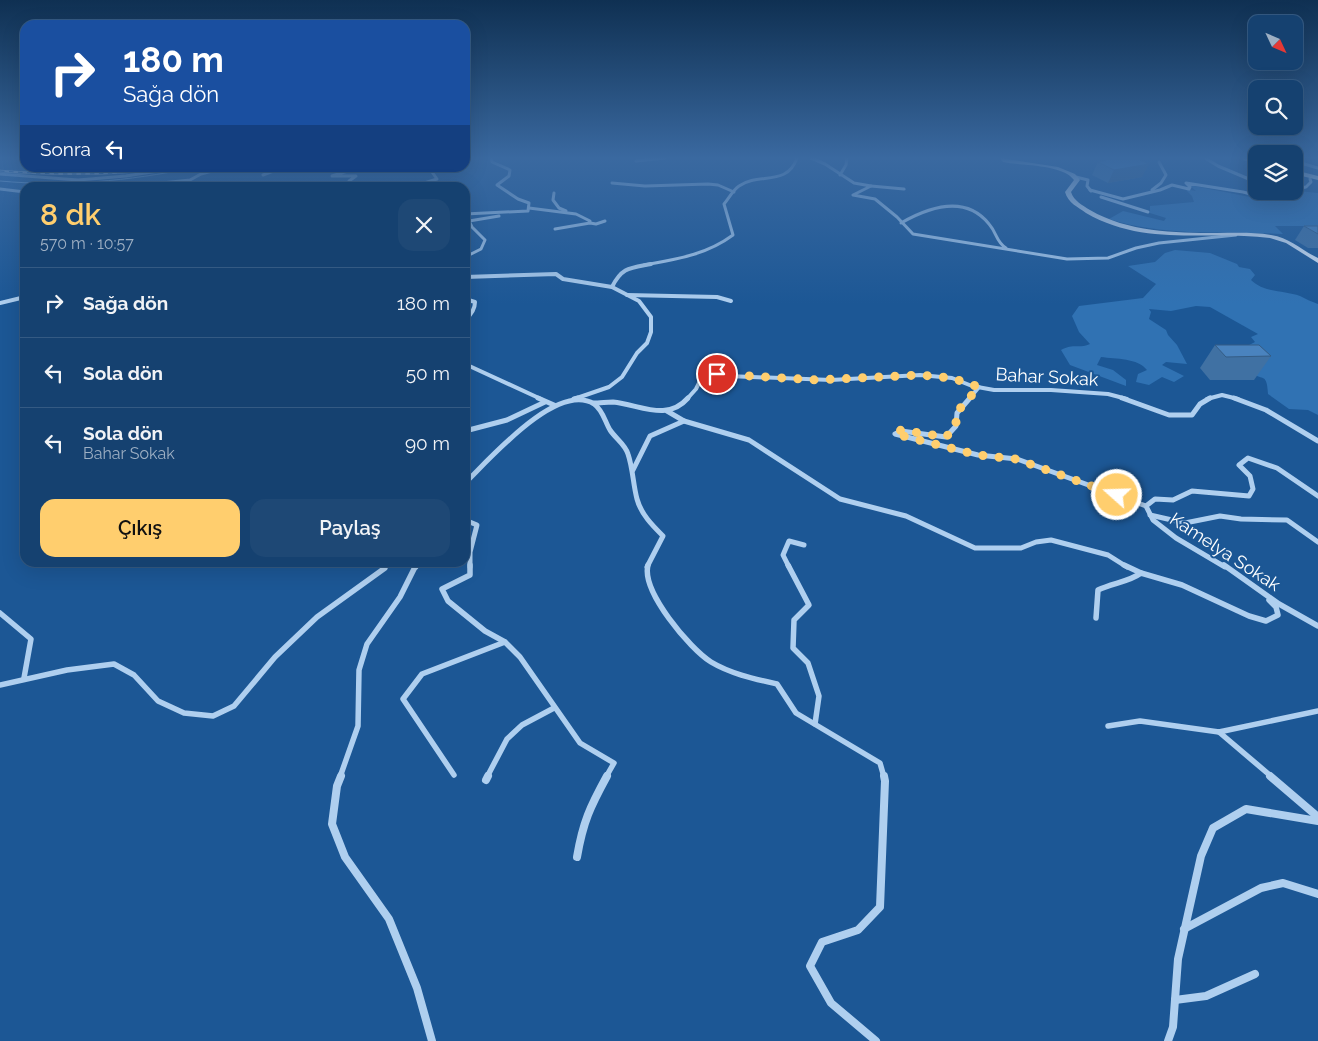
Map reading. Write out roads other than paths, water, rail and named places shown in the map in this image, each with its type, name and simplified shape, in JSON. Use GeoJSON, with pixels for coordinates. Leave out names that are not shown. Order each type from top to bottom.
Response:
{"type":"FeatureCollection","features":[{"type":"Feature","properties":{"kind":"street"},"geometry":{"type":"LineString","coordinates":[[558,207],[590,221],[590,223]]}},
{"type":"Feature","properties":{"kind":"street"},"geometry":{"type":"LineString","coordinates":[[612,287],[618,275],[627,269],[690,257],[714,249],[723,243],[733,234],[725,207]]}},
{"type":"Feature","properties":{"kind":"street"},"geometry":{"type":"LineString","coordinates":[[884,207],[913,234],[1067,259],[1108,258],[1136,248],[1159,243],[1238,235]]}},
{"type":"Feature","properties":{"kind":"street"},"geometry":{"type":"LineString","coordinates":[[901,222],[922,211],[950,207]]}},
{"type":"Feature","properties":{"kind":"street"},"geometry":{"type":"LineString","coordinates":[[964,207],[974,210],[989,223],[999,238],[999,244],[1008,250]]}},
{"type":"Feature","properties":{"kind":"street"},"geometry":{"type":"LineString","coordinates":[[1080,207],[1106,220],[1151,231],[1280,238],[1318,261]]}},
{"type":"Feature","properties":{"kind":"street"},"geometry":{"type":"LineString","coordinates":[[1128,207],[1148,212]]}},
{"type":"Feature","properties":{"kind":"street"},"geometry":{"type":"LineString","coordinates":[[470,221],[529,209]]}},
{"type":"Feature","properties":{"kind":"street"},"geometry":{"type":"LineString","coordinates":[[470,214],[507,213],[529,209],[571,214]]}},
{"type":"Feature","properties":{"kind":"street"},"geometry":{"type":"LineString","coordinates":[[555,229],[590,223],[596,224],[605,221]]}},
{"type":"Feature","properties":{"kind":"street"},"geometry":{"type":"LineString","coordinates":[[470,226],[483,236],[485,240],[481,249],[470,254]]}},
{"type":"Feature","properties":{"kind":"street"},"geometry":{"type":"LineString","coordinates":[[470,276],[494,274],[524,276],[556,274],[563,279],[612,287],[624,295],[639,301],[651,317],[651,332],[647,343],[637,353],[622,377],[609,387],[554,405],[524,427],[470,478]]}},
{"type":"Feature","properties":{"kind":"street"},"geometry":{"type":"LineString","coordinates":[[624,295],[716,297],[731,300]]}},
{"type":"Feature","properties":{"kind":"street"},"geometry":{"type":"LineString","coordinates":[[0,303],[20,298]]}},
{"type":"Feature","properties":{"kind":"street"},"geometry":{"type":"LineString","coordinates":[[470,300],[475,302],[473,314],[470,316]]}},
{"type":"Feature","properties":{"kind":"street"},"geometry":{"type":"LineString","coordinates":[[470,366],[554,405]]}},
{"type":"Feature","properties":{"kind":"street","name":"Bahar Sokak"},"geometry":{"type":"LineString","coordinates":[[667,411],[681,406],[696,389],[703,376],[710,375],[805,380],[920,375],[952,378],[994,390],[1052,390],[1108,394],[1135,401],[1169,415],[1192,415],[1200,403],[1212,396],[1226,396],[1248,402],[1318,441]]}},
{"type":"Feature","properties":{"kind":"street"},"geometry":{"type":"LineString","coordinates":[[979,387],[956,413],[956,426],[946,437],[901,430],[895,434],[978,455],[1016,459],[1146,506]]}},
{"type":"Feature","properties":{"kind":"street"},"geometry":{"type":"LineString","coordinates":[[566,402],[579,400],[592,403],[612,402],[634,408],[667,411],[684,421],[749,440],[840,499],[906,516],[975,548],[1021,548],[1036,542],[1052,540],[1108,555],[1141,573],[1182,585],[1249,616],[1266,621],[1278,615],[1276,607],[1262,593]]}},
{"type":"Feature","properties":{"kind":"street"},"geometry":{"type":"LineString","coordinates":[[470,430],[507,420],[545,402]]}},
{"type":"Feature","properties":{"kind":"street"},"geometry":{"type":"LineString","coordinates":[[592,403],[599,408],[611,431],[628,451],[637,500],[648,521],[663,536],[649,563],[646,575],[655,598],[684,635],[710,661],[745,677],[777,684],[796,713],[880,763],[886,781],[880,908],[858,930],[822,942],[810,966],[831,1002],[876,1041]]}},
{"type":"Feature","properties":{"kind":"street"},"geometry":{"type":"LineString","coordinates":[[633,470],[650,436],[684,421]]}},
{"type":"Feature","properties":{"kind":"street","name":"Kamelya Sokak"},"geometry":{"type":"LineString","coordinates":[[1318,496],[1286,472],[1267,462],[1248,458],[1239,465],[1250,476],[1253,489],[1249,496],[1192,491],[1172,500],[1155,499],[1146,506],[1153,520],[1176,538],[1223,565],[1262,593],[1318,626]]}},
{"type":"Feature","properties":{"kind":"street"},"geometry":{"type":"LineString","coordinates":[[1150,516],[1184,523],[1220,516],[1241,519],[1287,520],[1318,542]]}},
{"type":"Feature","properties":{"kind":"street"},"geometry":{"type":"LineString","coordinates":[[470,522],[477,525],[470,552],[470,574],[442,590],[448,601],[485,631],[505,642],[520,657],[580,743],[614,763],[590,806],[582,827],[576,857]]}},
{"type":"Feature","properties":{"kind":"street"},"geometry":{"type":"LineString","coordinates":[[804,545],[788,541],[784,554],[810,605],[794,620],[793,648],[808,663],[819,696],[815,724]]}},
{"type":"Feature","properties":{"kind":"street"},"geometry":{"type":"LineString","coordinates":[[0,685],[24,678],[114,664],[134,675],[158,701],[184,713],[213,716],[234,706],[275,657],[317,617],[385,567]]}},
{"type":"Feature","properties":{"kind":"street"},"geometry":{"type":"LineString","coordinates":[[415,567],[400,597],[367,644],[359,670],[358,726],[337,786],[332,824],[344,857],[389,919],[417,988],[432,1041]]}},
{"type":"Feature","properties":{"kind":"street"},"geometry":{"type":"LineString","coordinates":[[1096,618],[1098,590],[1112,584],[1133,579],[1141,573]]}},
{"type":"Feature","properties":{"kind":"street"},"geometry":{"type":"LineString","coordinates":[[0,613],[31,639],[24,678]]}},
{"type":"Feature","properties":{"kind":"street"},"geometry":{"type":"LineString","coordinates":[[454,775],[403,699],[422,674],[505,642]]}},
{"type":"Feature","properties":{"kind":"street"},"geometry":{"type":"LineString","coordinates":[[486,780],[507,738],[522,725],[554,708]]}},
{"type":"Feature","properties":{"kind":"street"},"geometry":{"type":"LineString","coordinates":[[1108,726],[1140,721],[1219,732],[1318,711]]}},
{"type":"Feature","properties":{"kind":"street"},"geometry":{"type":"LineString","coordinates":[[1219,732],[1318,819]]}},
{"type":"Feature","properties":{"kind":"street"},"geometry":{"type":"LineString","coordinates":[[1168,1041],[1173,1027],[1178,959],[1184,929],[1201,856],[1214,828],[1246,809],[1318,819]]}},
{"type":"Feature","properties":{"kind":"street"},"geometry":{"type":"LineString","coordinates":[[1184,929],[1261,888],[1283,883],[1318,894]]}},
{"type":"Feature","properties":{"kind":"street"},"geometry":{"type":"LineString","coordinates":[[1175,1000],[1206,996],[1254,974]]}}]}
